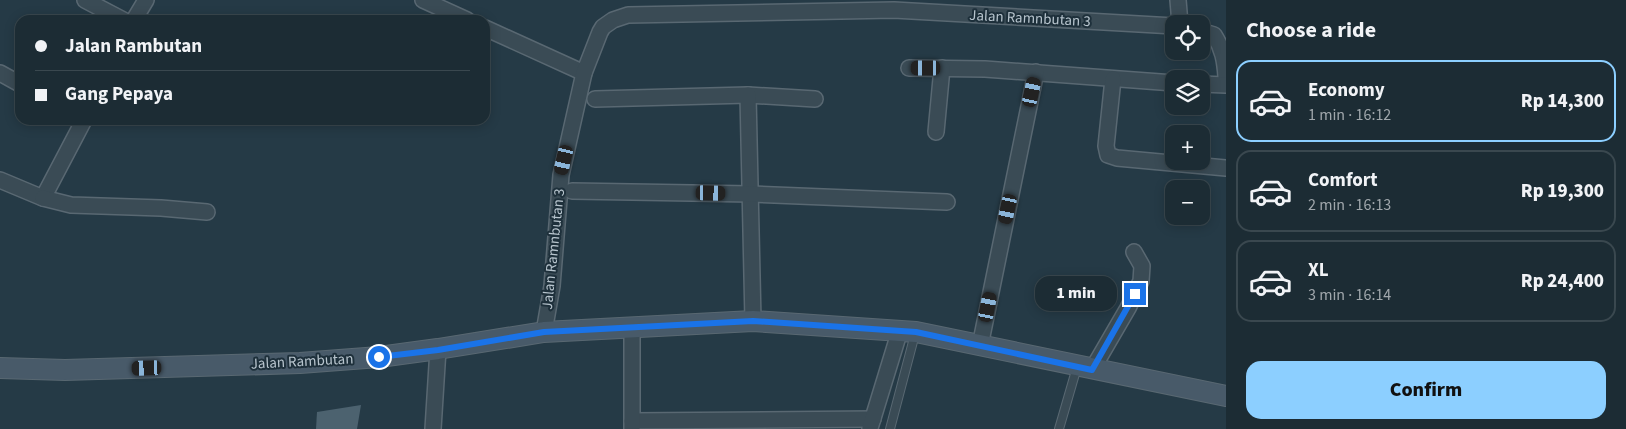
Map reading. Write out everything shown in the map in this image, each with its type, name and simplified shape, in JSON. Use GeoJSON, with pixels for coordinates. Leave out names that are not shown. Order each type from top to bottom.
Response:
{"type":"FeatureCollection","features":[{"type":"Feature","properties":{"kind":"main road","name":"Jalan Rambutan"},"geometry":{"type":"LineString","coordinates":[[0,368],[65,370],[300,363],[438,350],[544,332],[753,321],[908,331],[1226,396]]}},
{"type":"Feature","properties":{"kind":"street"},"geometry":{"type":"LineString","coordinates":[[85,0],[114,15]]}},
{"type":"Feature","properties":{"kind":"street"},"geometry":{"type":"LineString","coordinates":[[137,15],[146,0]]}},
{"type":"Feature","properties":{"kind":"street"},"geometry":{"type":"LineString","coordinates":[[423,0],[456,15]]}},
{"type":"Feature","properties":{"kind":"street"},"geometry":{"type":"LineString","coordinates":[[1178,0],[1179,15]]}},
{"type":"Feature","properties":{"kind":"street","name":"Jalan Ramnbutan 3"},"geometry":{"type":"LineString","coordinates":[[544,332],[552,286],[561,175],[584,73],[600,32],[603,27],[613,20],[628,15],[896,5],[1165,25]]}},
{"type":"Feature","properties":{"kind":"street"},"geometry":{"type":"LineString","coordinates":[[490,30],[584,73]]}},
{"type":"Feature","properties":{"kind":"street"},"geometry":{"type":"LineString","coordinates":[[1210,34],[1214,35],[1224,56],[1226,77]]}},
{"type":"Feature","properties":{"kind":"street"},"geometry":{"type":"LineString","coordinates":[[909,68],[985,69],[1165,82]]}},
{"type":"Feature","properties":{"kind":"street"},"geometry":{"type":"LineString","coordinates":[[936,132],[942,68]]}},
{"type":"Feature","properties":{"kind":"street"},"geometry":{"type":"LineString","coordinates":[[980,346],[1036,72]]}},
{"type":"Feature","properties":{"kind":"street"},"geometry":{"type":"LineString","coordinates":[[0,73],[15,81]]}},
{"type":"Feature","properties":{"kind":"street"},"geometry":{"type":"LineString","coordinates":[[1113,79],[1106,146],[1108,155],[1117,158],[1226,168]]}},
{"type":"Feature","properties":{"kind":"street"},"geometry":{"type":"LineString","coordinates":[[1210,84],[1226,85]]}},
{"type":"Feature","properties":{"kind":"street"},"geometry":{"type":"LineString","coordinates":[[748,95],[753,321]]}},
{"type":"Feature","properties":{"kind":"street"},"geometry":{"type":"LineString","coordinates":[[595,100],[748,95],[815,98]]}},
{"type":"Feature","properties":{"kind":"street"},"geometry":{"type":"LineString","coordinates":[[43,198],[81,125]]}},
{"type":"Feature","properties":{"kind":"street"},"geometry":{"type":"LineString","coordinates":[[0,180],[43,198],[71,205],[161,208],[207,212]]}},
{"type":"Feature","properties":{"kind":"street"},"geometry":{"type":"LineString","coordinates":[[572,191],[751,194],[947,202]]}},
{"type":"Feature","properties":{"kind":"street"},"geometry":{"type":"LineString","coordinates":[[1084,368],[1128,308],[1141,281],[1142,266],[1134,252]]}},
{"type":"Feature","properties":{"kind":"street"},"geometry":{"type":"LineString","coordinates":[[632,328],[632,425],[871,424],[908,331]]}},
{"type":"Feature","properties":{"kind":"street"},"geometry":{"type":"LineString","coordinates":[[433,429],[438,350]]}},
{"type":"Feature","properties":{"kind":"lane"},"geometry":{"type":"LineString","coordinates":[[890,429],[908,331]]}},
{"type":"Feature","properties":{"kind":"lane"},"geometry":{"type":"LineString","coordinates":[[1059,429],[1084,368]]}},
{"type":"Feature","properties":{"kind":"building"},"geometry":{"type":"Polygon","coordinates":[[[361,405],[357,429],[316,429],[317,412],[361,405]]]}},
{"type":"Feature","properties":{"kind":"route"},"geometry":{"type":"LineString","coordinates":[[379,357],[438,350],[544,332],[753,321],[916,332],[1092,370],[1135,294]]}}]}
